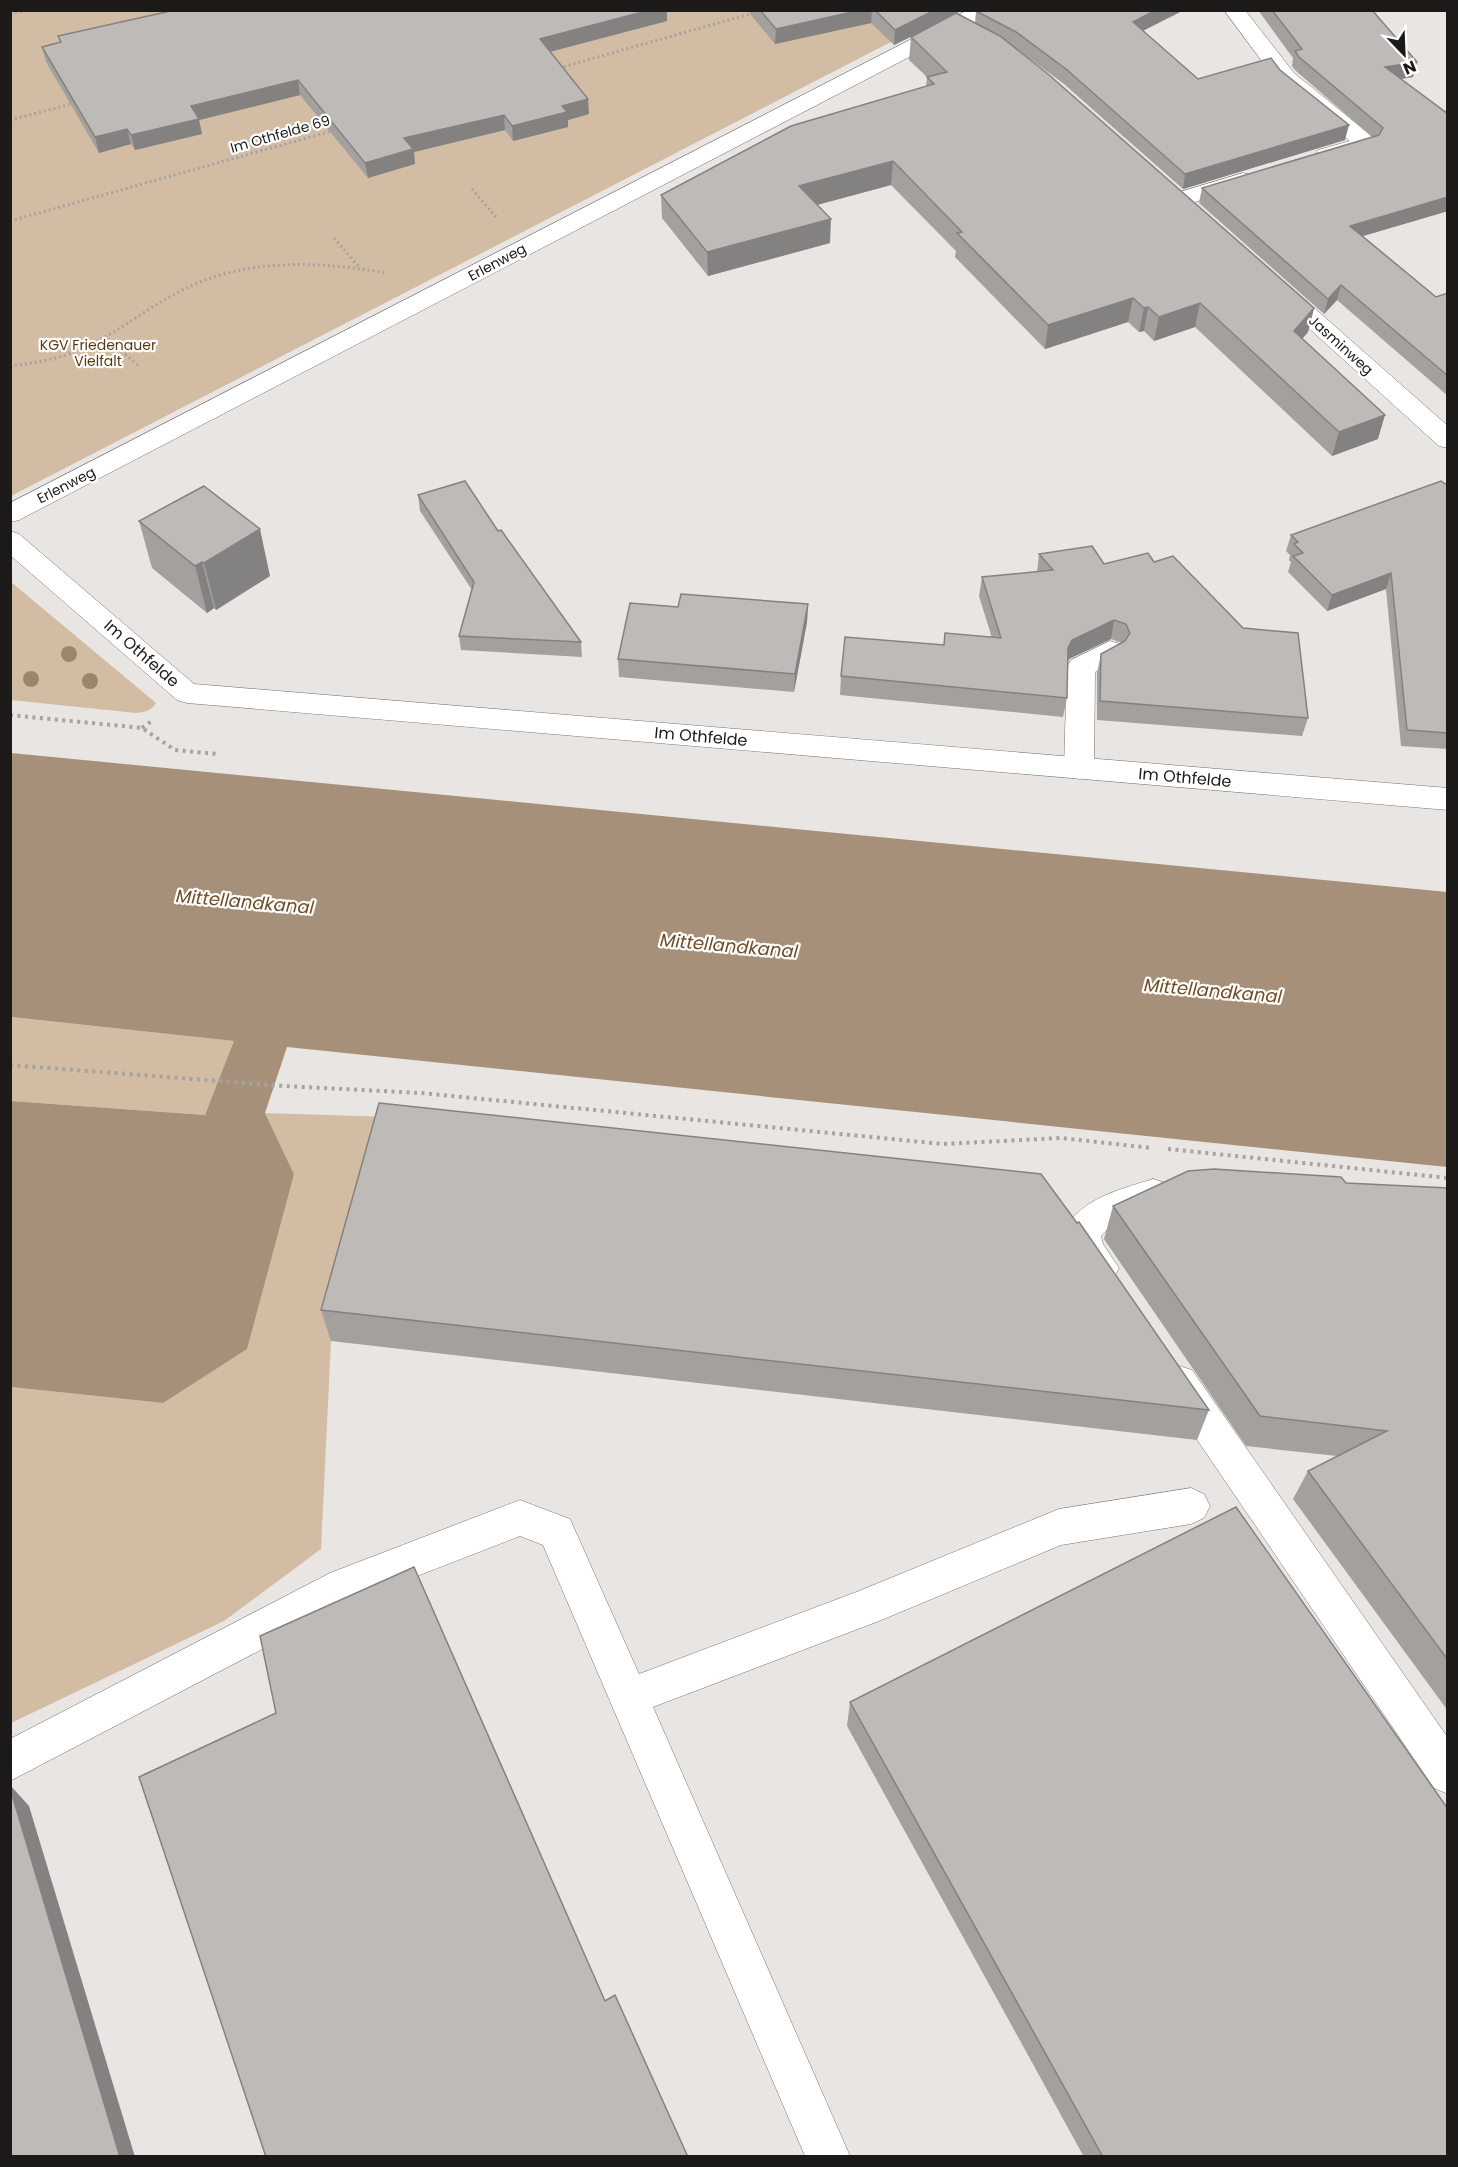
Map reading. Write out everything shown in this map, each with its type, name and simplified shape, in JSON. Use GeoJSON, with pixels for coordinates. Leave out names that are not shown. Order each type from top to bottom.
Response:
{"type":"FeatureCollection","features":[{"type":"Feature","properties":{"kind":"street","name":"Erlenweg"},"geometry":{"type":"LineString","coordinates":[[10,514],[437,294],[966,31],[985,10]]}},
{"type":"Feature","properties":{"kind":"street"},"geometry":{"type":"LineString","coordinates":[[1234,10],[1286,78],[1366,142],[1311,159]]}},
{"type":"Feature","properties":{"kind":"street"},"geometry":{"type":"LineString","coordinates":[[1196,215],[1171,193],[1267,173]]}},
{"type":"Feature","properties":{"kind":"street","name":"Jasminweg"},"geometry":{"type":"LineString","coordinates":[[1265,277],[1448,440]]}},
{"type":"Feature","properties":{"kind":"street","name":"Im Othfelde"},"geometry":{"type":"LineString","coordinates":[[10,540],[187,693],[1448,799]]}},
{"type":"Feature","properties":{"kind":"street"},"geometry":{"type":"LineString","coordinates":[[1079,768],[1081,667],[1110,651]]}},
{"type":"Feature","properties":{"kind":"street"},"geometry":{"type":"LineString","coordinates":[[1121,1298],[1087,1249],[1083,1232],[1102,1213],[1159,1190],[1183,1188]]}},
{"type":"Feature","properties":{"kind":"street"},"geometry":{"type":"LineString","coordinates":[[1161,1356],[1448,1774]]}},
{"type":"Feature","properties":{"kind":"street"},"geometry":{"type":"LineString","coordinates":[[629,1697],[865,1608],[1059,1527],[1191,1506]]}},
{"type":"Feature","properties":{"kind":"street"},"geometry":{"type":"LineString","coordinates":[[10,1761],[344,1586],[520,1518],[558,1532],[828,2157]]}},
{"type":"Feature","properties":{"kind":"path"},"geometry":{"type":"LineString","coordinates":[[10,14],[26,10]]}},
{"type":"Feature","properties":{"kind":"path"},"geometry":{"type":"LineString","coordinates":[[558,68],[764,10]]}},
{"type":"Feature","properties":{"kind":"path"},"geometry":{"type":"LineString","coordinates":[[10,120],[80,102]]}},
{"type":"Feature","properties":{"kind":"path","name":"Im Othfelde 69"},"geometry":{"type":"LineString","coordinates":[[10,220],[341,128]]}},
{"type":"Feature","properties":{"kind":"path"},"geometry":{"type":"LineString","coordinates":[[334,238],[360,268]]}},
{"type":"Feature","properties":{"kind":"path"},"geometry":{"type":"LineString","coordinates":[[10,366],[58,359],[106,338],[169,297],[230,274],[276,266],[322,265],[360,268],[404,276],[437,294]]}},
{"type":"Feature","properties":{"kind":"path"},"geometry":{"type":"LineString","coordinates":[[106,338],[139,366]]}},
{"type":"Feature","properties":{"kind":"path"},"geometry":{"type":"LineString","coordinates":[[10,715],[142,728],[175,750],[217,754]]}},
{"type":"Feature","properties":{"kind":"path"},"geometry":{"type":"LineString","coordinates":[[10,1065],[214,1078],[284,1086],[421,1093],[943,1144],[1060,1138],[1154,1148]]}},
{"type":"Feature","properties":{"kind":"path"},"geometry":{"type":"LineString","coordinates":[[1166,1149],[1448,1178]]}},
{"type":"Feature","properties":{"kind":"green space","name":"KGV Friedenauer Vielfalt"},"geometry":{"type":"Polygon","coordinates":[[[11,11],[951,11],[11,496],[11,11]]]}},
{"type":"Feature","properties":{"kind":"green space"},"geometry":{"type":"Polygon","coordinates":[[[11,582],[156,703],[154,706],[148,711],[136,713],[11,700],[11,582]]]}},
{"type":"Feature","properties":{"kind":"green space"},"geometry":{"type":"Polygon","coordinates":[[[10,1017],[235,1041],[205,1115],[11,1101],[10,1017]]]}},
{"type":"Feature","properties":{"kind":"green space"},"geometry":{"type":"Polygon","coordinates":[[[265,1113],[391,1117],[331,1341],[321,1549],[224,1621],[11,1723],[11,1387],[163,1403],[294,1174],[265,1113]]]}},
{"type":"Feature","properties":{"kind":"water","name":"Mittellandkanal"},"geometry":{"type":"Polygon","coordinates":[[[11,753],[1447,892],[1447,1167],[287,1047],[265,1113],[294,1174],[247,1349],[163,1403],[11,1387],[11,1101],[205,1115],[234,1041],[11,1017],[11,753]]]}},
{"type":"Feature","properties":{"kind":"building"},"geometry":{"type":"Polygon","coordinates":[[[175,10],[650,10],[540,39],[588,99],[562,106],[567,112],[512,126],[504,115],[404,138],[413,149],[365,163],[298,80],[191,106],[199,119],[131,135],[127,129],[95,137],[42,47],[61,42],[58,36],[175,10]]]}},
{"type":"Feature","properties":{"kind":"building"},"geometry":{"type":"Polygon","coordinates":[[[760,10],[861,10],[776,29],[760,10]]]}},
{"type":"Feature","properties":{"kind":"building"},"geometry":{"type":"Polygon","coordinates":[[[875,10],[935,10],[895,30],[875,10]]]}},
{"type":"Feature","properties":{"kind":"building"},"geometry":{"type":"Polygon","coordinates":[[[977,10],[1156,10],[1133,22],[1198,79],[1271,58],[1280,70],[1349,125],[1185,174],[1066,69],[1016,32],[977,10]]]}},
{"type":"Feature","properties":{"kind":"building"},"geometry":{"type":"Polygon","coordinates":[[[1272,10],[1372,10],[1417,62],[1385,67],[1448,114],[1448,197],[1350,226],[1436,297],[1448,293],[1448,376],[1341,285],[1328,299],[1202,188],[1379,135],[1383,128],[1299,57],[1295,51],[1302,49],[1272,10]]]}},
{"type":"Feature","properties":{"kind":"building"},"geometry":{"type":"Polygon","coordinates":[[[956,13],[1000,36],[1048,74],[1314,308],[1294,331],[1385,415],[1339,432],[1200,303],[1159,317],[1133,298],[1048,325],[957,233],[962,232],[893,161],[799,186],[831,219],[707,252],[661,195],[791,126],[934,84],[927,77],[947,72],[911,37],[956,13]]]}},
{"type":"Feature","properties":{"kind":"building"},"geometry":{"type":"Polygon","coordinates":[[[465,481],[498,531],[501,530],[581,642],[459,636],[474,582],[418,495],[465,481]]]}},
{"type":"Feature","properties":{"kind":"building"},"geometry":{"type":"Polygon","coordinates":[[[1441,481],[1448,486],[1448,733],[1407,730],[1391,573],[1332,595],[1293,556],[1303,553],[1294,544],[1298,542],[1291,535],[1441,481]]]}},
{"type":"Feature","properties":{"kind":"building"},"geometry":{"type":"Polygon","coordinates":[[[204,486],[260,529],[204,563],[195,566],[139,521],[204,486]]]}},
{"type":"Feature","properties":{"kind":"building"},"geometry":{"type":"Polygon","coordinates":[[[1092,546],[1104,564],[1148,553],[1154,562],[1173,556],[1243,628],[1298,633],[1308,718],[1100,701],[1101,654],[1125,641],[1130,633],[1126,624],[1114,620],[1072,640],[1068,648],[1067,698],[841,676],[845,637],[944,645],[945,633],[1001,638],[982,577],[1053,570],[1039,554],[1092,546]]]}},
{"type":"Feature","properties":{"kind":"building"},"geometry":{"type":"Polygon","coordinates":[[[681,594],[808,604],[795,674],[618,659],[630,603],[678,607],[681,594]]]}},
{"type":"Feature","properties":{"kind":"building"},"geometry":{"type":"Polygon","coordinates":[[[379,1103],[1041,1174],[1077,1223],[1079,1222],[1209,1410],[321,1310],[379,1103]]]}},
{"type":"Feature","properties":{"kind":"building"},"geometry":{"type":"Polygon","coordinates":[[[1214,1169],[1341,1177],[1346,1183],[1448,1188],[1448,1660],[1308,1471],[1387,1431],[1260,1416],[1113,1206],[1188,1171],[1214,1169]]]}},
{"type":"Feature","properties":{"kind":"building"},"geometry":{"type":"Polygon","coordinates":[[[1236,1507],[1448,1809],[1448,2157],[1103,2157],[850,1702],[1236,1507]]]}},
{"type":"Feature","properties":{"kind":"building"},"geometry":{"type":"Polygon","coordinates":[[[414,1567],[605,2001],[615,1995],[688,2157],[266,2157],[139,1777],[276,1713],[260,1636],[414,1567]]]}},
{"type":"Feature","properties":{"kind":"building"},"geometry":{"type":"Polygon","coordinates":[[[10,1788],[120,2157],[10,2157],[10,1788]]]}}]}
